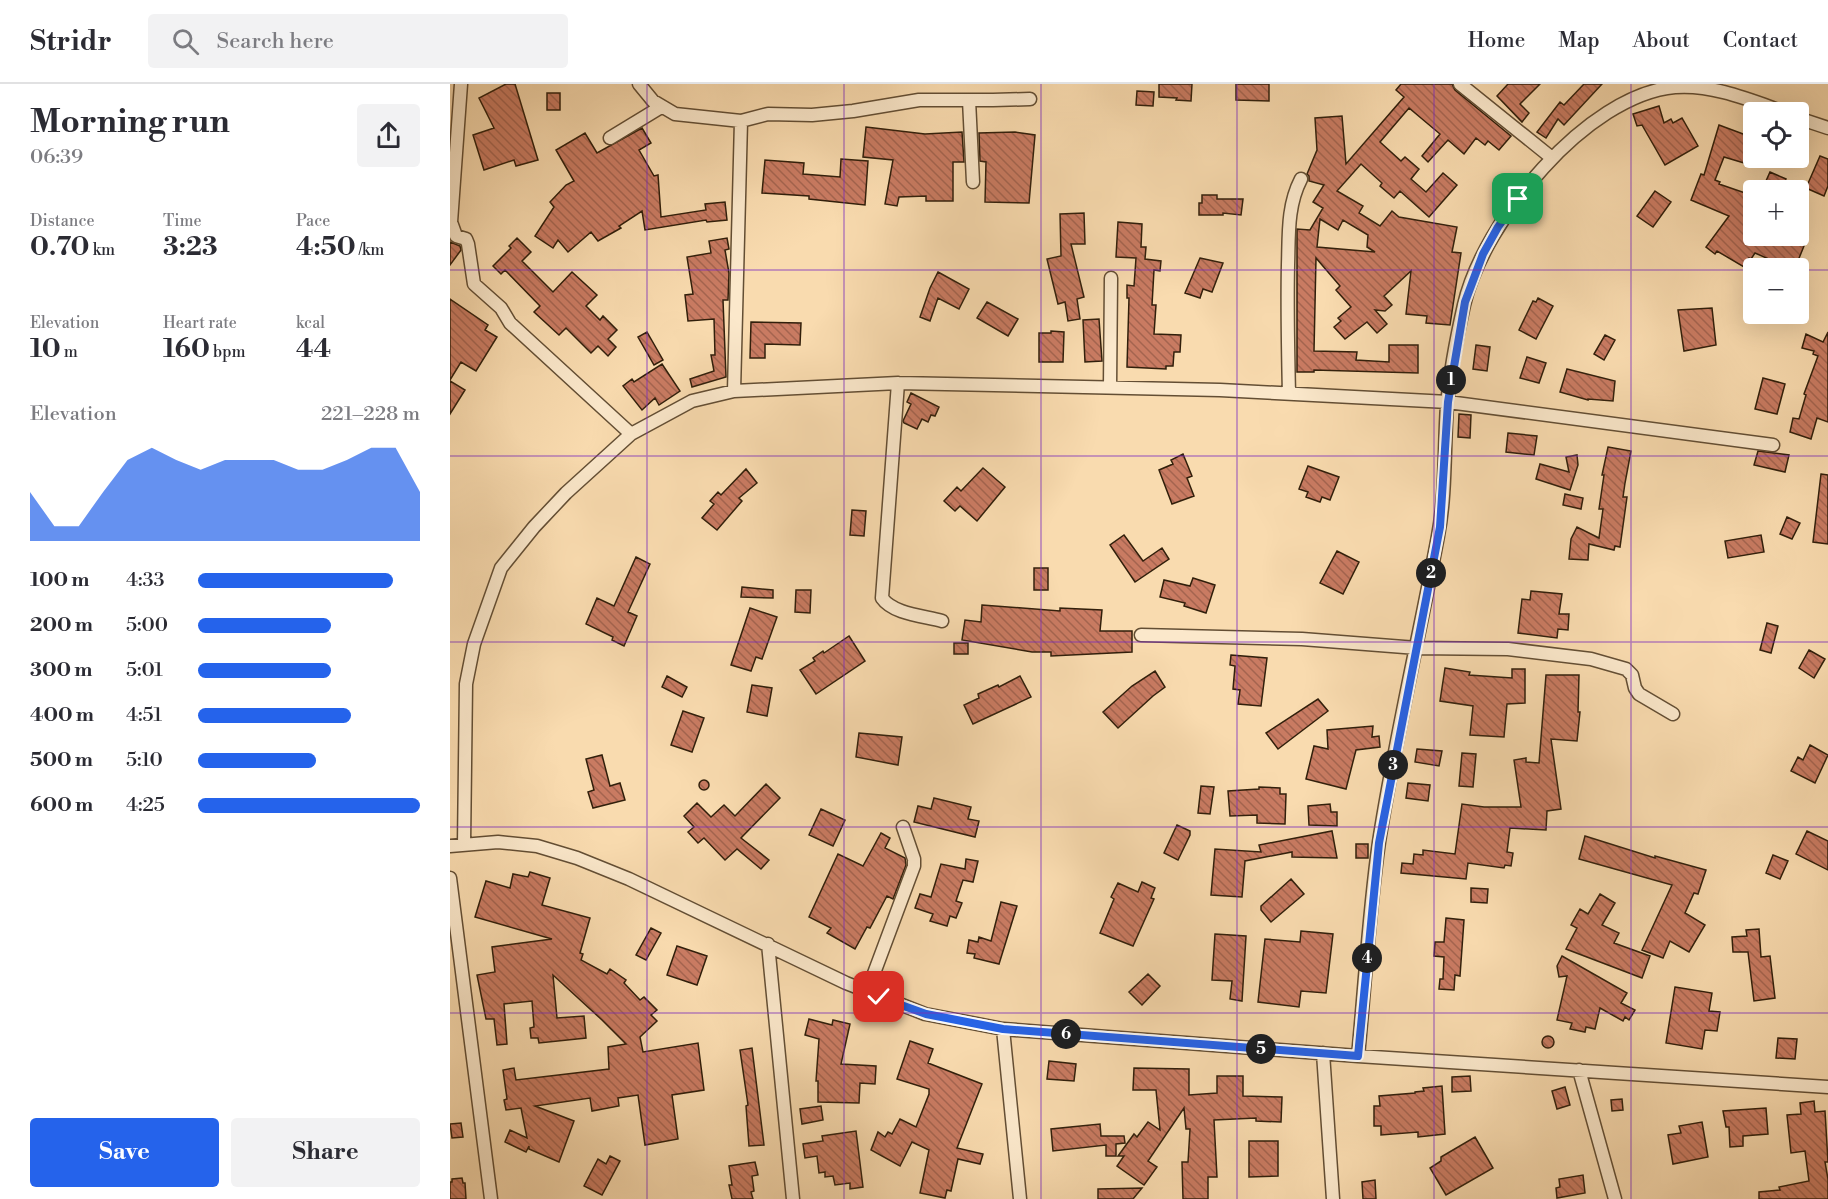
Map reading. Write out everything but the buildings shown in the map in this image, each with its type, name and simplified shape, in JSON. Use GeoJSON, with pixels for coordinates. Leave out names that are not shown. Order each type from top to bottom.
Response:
{"type":"FeatureCollection","features":[{"type":"Feature","properties":{"kind":"street"},"geometry":{"type":"LineString","coordinates":[[462,84],[451,222],[456,236],[466,239],[468,244],[474,284],[501,308],[510,323],[631,434]]}},
{"type":"Feature","properties":{"kind":"street"},"geometry":{"type":"LineString","coordinates":[[639,84],[646,95],[661,107],[675,114],[741,121],[768,114],[812,115],[853,111],[905,101],[1030,99]]}},
{"type":"Feature","properties":{"kind":"street"},"geometry":{"type":"LineString","coordinates":[[1460,84],[1552,158]]}},
{"type":"Feature","properties":{"kind":"street"},"geometry":{"type":"LineString","coordinates":[[1358,1056],[1379,843],[1440,527],[1448,402],[1465,302],[1483,254],[1498,227],[1552,158],[1609,111],[1641,94],[1674,87],[1694,87],[1730,94],[1754,102]]}},
{"type":"Feature","properties":{"kind":"street"},"geometry":{"type":"LineString","coordinates":[[969,100],[973,182]]}},
{"type":"Feature","properties":{"kind":"street"},"geometry":{"type":"LineString","coordinates":[[610,138],[661,107]]}},
{"type":"Feature","properties":{"kind":"street"},"geometry":{"type":"LineString","coordinates":[[734,392],[741,121]]}},
{"type":"Feature","properties":{"kind":"street"},"geometry":{"type":"LineString","coordinates":[[1809,122],[1828,128]]}},
{"type":"Feature","properties":{"kind":"street"},"geometry":{"type":"LineString","coordinates":[[1289,394],[1287,316],[1290,218],[1295,190],[1301,179]]}},
{"type":"Feature","properties":{"kind":"street"},"geometry":{"type":"LineString","coordinates":[[1110,387],[1111,279]]}},
{"type":"Feature","properties":{"kind":"street"},"geometry":{"type":"LineString","coordinates":[[464,844],[466,684],[474,644],[501,568],[534,527],[566,493],[631,434],[692,401],[734,392],[898,383],[1110,387],[1289,394],[1448,402],[1773,445]]}},
{"type":"Feature","properties":{"kind":"street"},"geometry":{"type":"LineString","coordinates":[[898,383],[881,587],[882,598],[886,604],[904,611],[942,621]]}},
{"type":"Feature","properties":{"kind":"street"},"geometry":{"type":"LineString","coordinates":[[1141,635],[1302,639],[1417,648],[1508,649],[1592,659],[1626,669],[1632,675],[1639,694],[1673,714]]}},
{"type":"Feature","properties":{"kind":"street"},"geometry":{"type":"LineString","coordinates":[[867,992],[914,866],[914,859],[903,827]]}},
{"type":"Feature","properties":{"kind":"street"},"geometry":{"type":"LineString","coordinates":[[450,846],[498,842],[537,846],[577,858],[628,879],[867,992],[926,1014],[1003,1029],[1358,1056],[1828,1087]]}},
{"type":"Feature","properties":{"kind":"street"},"geometry":{"type":"LineString","coordinates":[[450,878],[491,1199]]}},
{"type":"Feature","properties":{"kind":"street"},"geometry":{"type":"LineString","coordinates":[[768,944],[793,1199]]}},
{"type":"Feature","properties":{"kind":"street"},"geometry":{"type":"LineString","coordinates":[[1003,1029],[1020,1199]]}},
{"type":"Feature","properties":{"kind":"street"},"geometry":{"type":"LineString","coordinates":[[1323,1053],[1333,1199]]}},
{"type":"Feature","properties":{"kind":"street"},"geometry":{"type":"LineString","coordinates":[[1579,1071],[1615,1199]]}},
{"type":"Feature","properties":{"kind":"route"},"geometry":{"type":"LineString","coordinates":[[879,997],[926,1014],[1003,1029],[1358,1056],[1379,843],[1440,527],[1448,402],[1465,302],[1483,254],[1498,227],[1518,199]]}}]}
